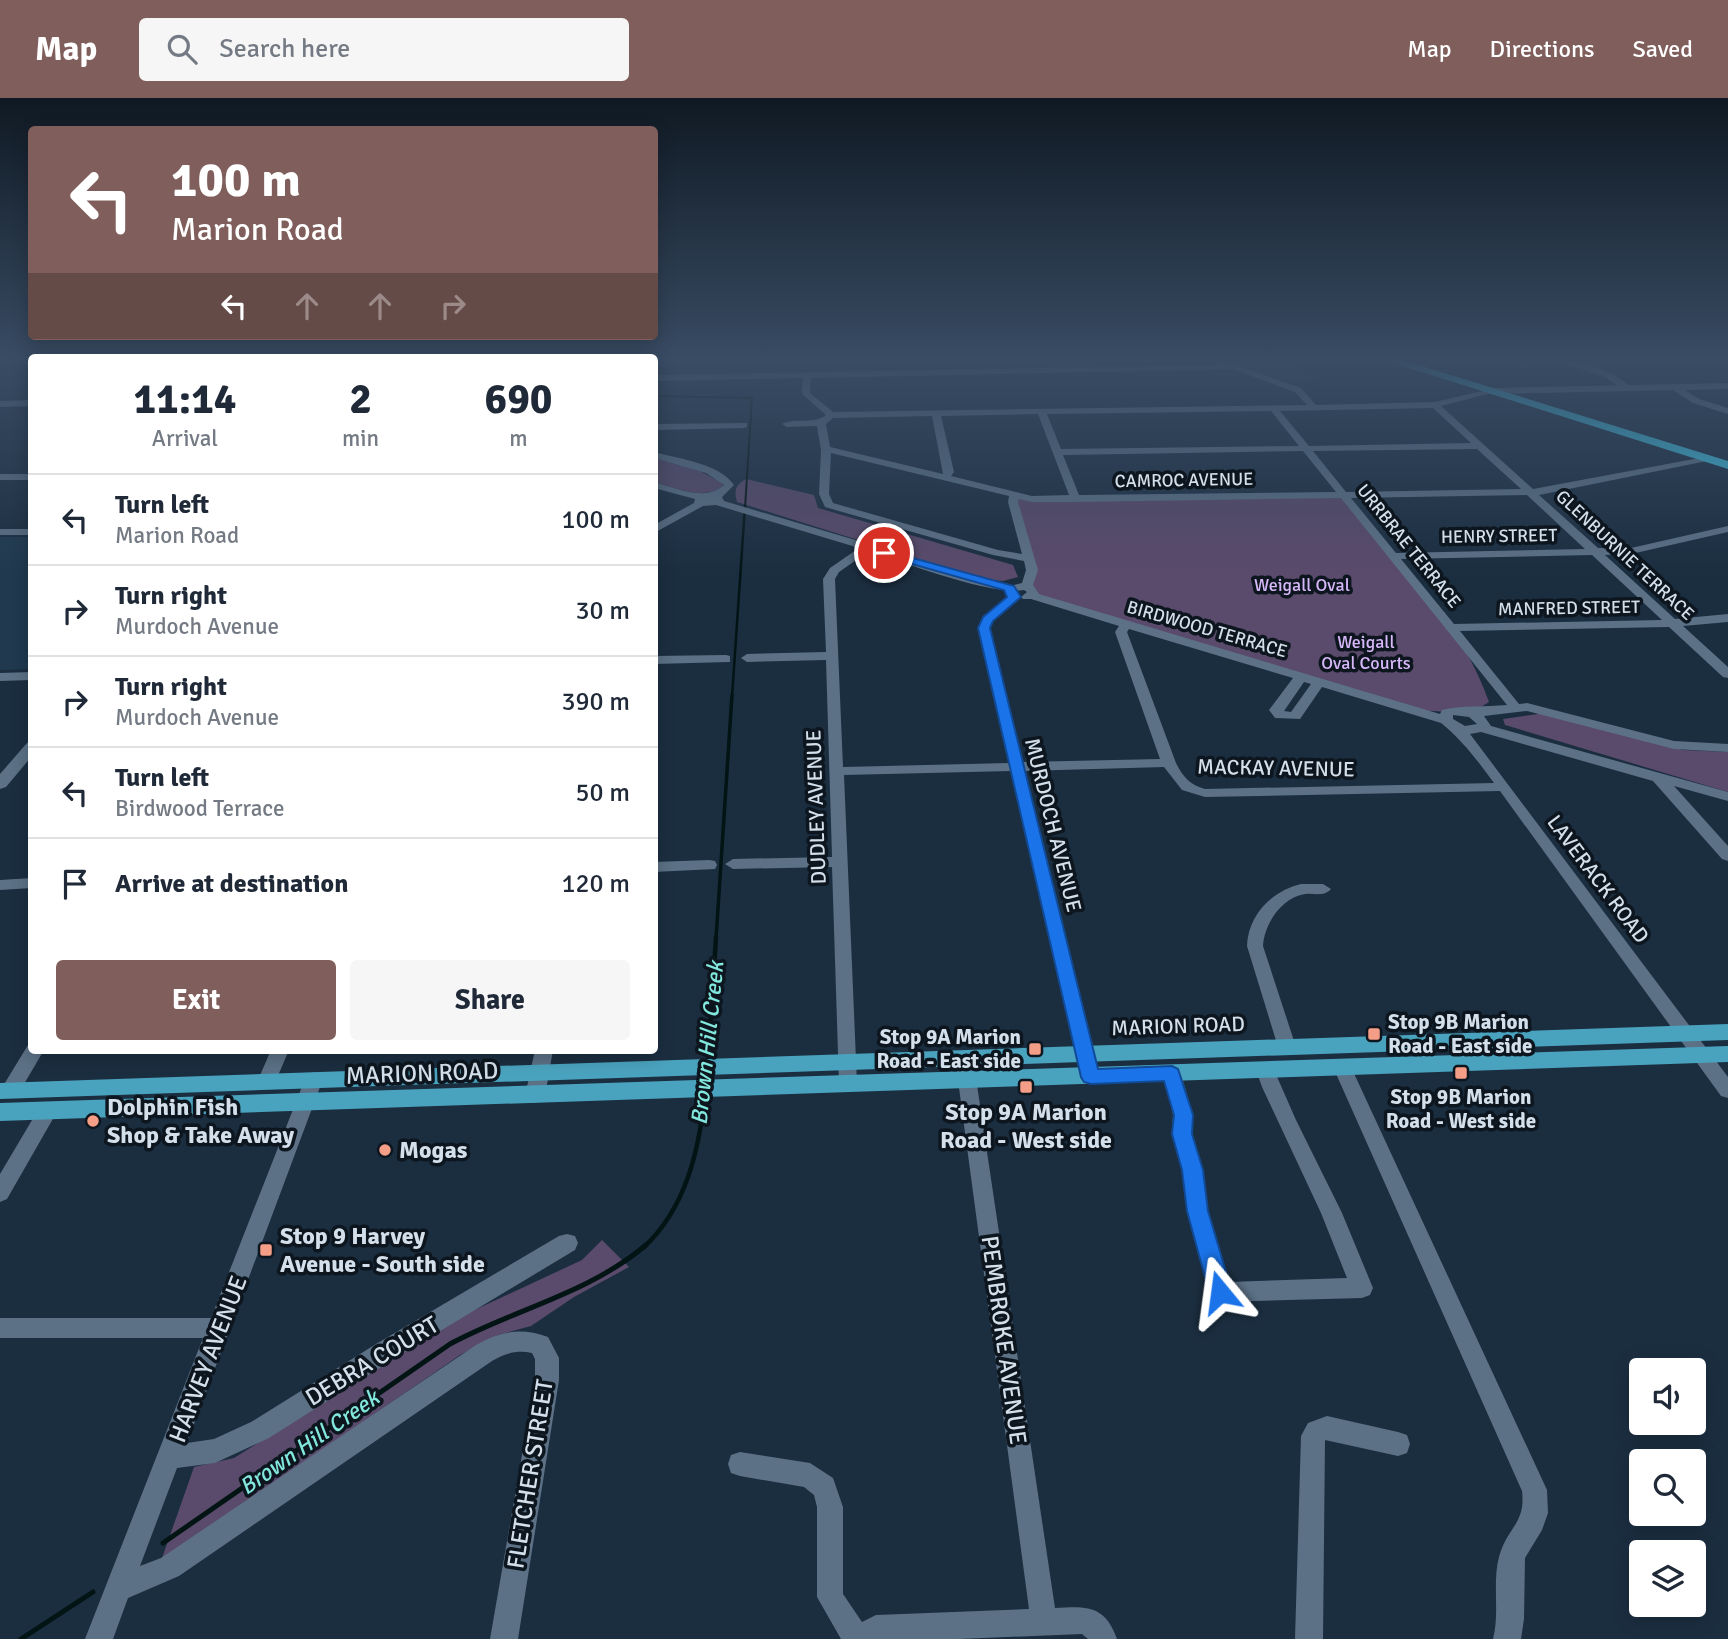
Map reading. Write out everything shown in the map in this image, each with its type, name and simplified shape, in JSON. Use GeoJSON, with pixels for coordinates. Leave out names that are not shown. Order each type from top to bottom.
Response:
{"type":"FeatureCollection","features":[{"type":"Feature","properties":{"kind":"highway"},"geometry":{"type":"LineString","coordinates":[[1626,430],[1728,465]]}},
{"type":"Feature","properties":{"kind":"highway"},"geometry":{"type":"LineString","coordinates":[[1629,430],[1728,457]]}},
{"type":"Feature","properties":{"kind":"main road","name":"MARION ROAD"},"geometry":{"type":"LineString","coordinates":[[5,1091],[314,1079],[542,1061],[682,1067],[846,1061],[1091,1077],[1265,1070],[1347,1060],[1728,1032]]}},
{"type":"Feature","properties":{"kind":"main road","name":"MARION ROAD"},"geometry":{"type":"LineString","coordinates":[[0,1112],[848,1084],[1085,1054],[1287,1047],[1347,1060],[1728,1054]]}},
{"type":"Feature","properties":{"kind":"street"},"geometry":{"type":"LineString","coordinates":[[822,430],[825,450],[824,494],[830,505],[1009,556],[1029,558]]}},
{"type":"Feature","properties":{"kind":"street"},"geometry":{"type":"LineString","coordinates":[[940,430],[949,472],[945,477]]}},
{"type":"Feature","properties":{"kind":"street"},"geometry":{"type":"LineString","coordinates":[[1050,430],[1075,499]]}},
{"type":"Feature","properties":{"kind":"street","name":"URRBRAE TERRACE"},"geometry":{"type":"LineString","coordinates":[[1291,430],[1515,707]]}},
{"type":"Feature","properties":{"kind":"street","name":"GLENBURNIE TERRACE"},"geometry":{"type":"LineString","coordinates":[[1462,430],[1728,674]]}},
{"type":"Feature","properties":{"kind":"street"},"geometry":{"type":"LineString","coordinates":[[1059,452],[1480,446]]}},
{"type":"Feature","properties":{"kind":"street","name":"CAMROC AVENUE"},"geometry":{"type":"LineString","coordinates":[[825,450],[841,451],[1018,496],[1075,499],[1544,492],[1707,458]]}},
{"type":"Feature","properties":{"kind":"street"},"geometry":{"type":"LineString","coordinates":[[658,457],[720,475],[729,485],[717,499],[701,500],[658,486]]}},
{"type":"Feature","properties":{"kind":"street"},"geometry":{"type":"LineString","coordinates":[[0,477],[28,477]]}},
{"type":"Feature","properties":{"kind":"street"},"geometry":{"type":"LineString","coordinates":[[1018,496],[1013,502],[1032,570],[1021,592]]}},
{"type":"Feature","properties":{"kind":"street","name":"BIRDWOOD TERRACE"},"geometry":{"type":"LineString","coordinates":[[717,499],[759,516],[1301,677],[1728,797]]}},
{"type":"Feature","properties":{"kind":"street"},"geometry":{"type":"LineString","coordinates":[[658,527],[701,500]]}},
{"type":"Feature","properties":{"kind":"street","name":"HENRY STREET"},"geometry":{"type":"LineString","coordinates":[[1395,556],[1631,551],[1728,529]]}},
{"type":"Feature","properties":{"kind":"street"},"geometry":{"type":"LineString","coordinates":[[0,532],[28,532]]}},
{"type":"Feature","properties":{"kind":"street","name":"DUDLEY AVENUE"},"geometry":{"type":"LineString","coordinates":[[848,1084],[830,575],[867,548]]}},
{"type":"Feature","properties":{"kind":"street","name":"MURDOCH AVENUE"},"geometry":{"type":"LineString","coordinates":[[1021,592],[988,619],[984,628],[1091,1077]]}},
{"type":"Feature","properties":{"kind":"street","name":"MANFRED STREET"},"geometry":{"type":"LineString","coordinates":[[1452,628],[1674,624],[1728,618]]}},
{"type":"Feature","properties":{"kind":"street","name":"MACKAY AVENUE"},"geometry":{"type":"LineString","coordinates":[[1126,625],[1121,632],[1169,763],[1176,779],[1186,788],[1205,793],[1503,787]]}},
{"type":"Feature","properties":{"kind":"street"},"geometry":{"type":"LineString","coordinates":[[747,658],[831,656]]}},
{"type":"Feature","properties":{"kind":"street"},"geometry":{"type":"LineString","coordinates":[[658,660],[726,659]]}},
{"type":"Feature","properties":{"kind":"street"},"geometry":{"type":"LineString","coordinates":[[0,677],[28,676]]}},
{"type":"Feature","properties":{"kind":"street"},"geometry":{"type":"LineString","coordinates":[[1301,677],[1276,710],[1280,715],[1295,716],[1319,682]]}},
{"type":"Feature","properties":{"kind":"street"},"geometry":{"type":"LineString","coordinates":[[1468,722],[1515,707],[1545,710],[1674,745],[1728,748]]}},
{"type":"Feature","properties":{"kind":"street","name":"LAVERACK ROAD"},"geometry":{"type":"LineString","coordinates":[[1468,722],[1477,750],[1503,787],[1728,1091]]}},
{"type":"Feature","properties":{"kind":"street"},"geometry":{"type":"LineString","coordinates":[[1,782],[28,751]]}},
{"type":"Feature","properties":{"kind":"street"},"geometry":{"type":"LineString","coordinates":[[836,771],[1169,763]]}},
{"type":"Feature","properties":{"kind":"street"},"geometry":{"type":"LineString","coordinates":[[1658,777],[1728,856]]}},
{"type":"Feature","properties":{"kind":"street"},"geometry":{"type":"LineString","coordinates":[[733,864],[839,862]]}},
{"type":"Feature","properties":{"kind":"street"},"geometry":{"type":"LineString","coordinates":[[658,867],[709,865]]}},
{"type":"Feature","properties":{"kind":"street"},"geometry":{"type":"LineString","coordinates":[[0,885],[28,883]]}},
{"type":"Feature","properties":{"kind":"street"},"geometry":{"type":"LineString","coordinates":[[1287,1047],[1255,946],[1255,933],[1263,916],[1294,891],[1323,889]]}},
{"type":"Feature","properties":{"kind":"street"},"geometry":{"type":"LineString","coordinates":[[5,1091],[32,1054]]}},
{"type":"Feature","properties":{"kind":"street"},"geometry":{"type":"LineString","coordinates":[[267,1080],[278,1054]]}},
{"type":"Feature","properties":{"kind":"street"},"geometry":{"type":"LineString","coordinates":[[1347,1060],[1534,1490],[1537,1505],[1535,1520],[1516,1545],[1511,1559],[1513,1609],[1507,1639]]}},
{"type":"Feature","properties":{"kind":"street"},"geometry":{"type":"LineString","coordinates":[[536,1096],[542,1061]]}},
{"type":"Feature","properties":{"kind":"street","name":"PEMBROKE AVENUE"},"geometry":{"type":"LineString","coordinates":[[965,1069],[1044,1623]]}},
{"type":"Feature","properties":{"kind":"street"},"geometry":{"type":"LineString","coordinates":[[1172,1074],[1183,1115],[1182,1134],[1193,1170],[1198,1211],[1220,1292],[1362,1288],[1326,1201],[1313,1179],[1289,1122],[1280,1111],[1265,1070]]}},
{"type":"Feature","properties":{"kind":"street","name":"HARVEY AVENUE"},"geometry":{"type":"LineString","coordinates":[[99,1639],[314,1079]]}},
{"type":"Feature","properties":{"kind":"street"},"geometry":{"type":"LineString","coordinates":[[0,1193],[48,1110]]}},
{"type":"Feature","properties":{"kind":"street","name":"DEBRA COURT"},"geometry":{"type":"LineString","coordinates":[[170,1457],[215,1451],[260,1430],[384,1352],[567,1243]]}},
{"type":"Feature","properties":{"kind":"street"},"geometry":{"type":"LineString","coordinates":[[0,1328],[220,1328]]}},
{"type":"Feature","properties":{"kind":"street","name":"FLETCHER STREET"},"geometry":{"type":"LineString","coordinates":[[118,1588],[170,1567],[484,1353],[502,1343],[524,1339],[540,1345],[547,1358],[547,1380],[504,1639]]}},
{"type":"Feature","properties":{"kind":"street"},"geometry":{"type":"LineString","coordinates":[[1309,1639],[1313,1436],[1317,1431],[1327,1428],[1398,1444]]}},
{"type":"Feature","properties":{"kind":"street"},"geometry":{"type":"LineString","coordinates":[[740,1464],[810,1475],[824,1487],[830,1507],[830,1597],[859,1639],[876,1629],[1087,1620],[1103,1639]]}},
{"type":"Feature","properties":{"kind":"shaded area"},"geometry":{"type":"Polygon","coordinates":[[[0,537],[28,537],[28,669],[0,670],[0,537]]]}},
{"type":"Feature","properties":{"kind":"green space"},"geometry":{"type":"Polygon","coordinates":[[[658,459],[700,471],[723,486],[707,493],[681,490],[658,483],[658,459]]]}},
{"type":"Feature","properties":{"kind":"green space"},"geometry":{"type":"Polygon","coordinates":[[[746,479],[814,495],[818,508],[1013,565],[1018,577],[1003,581],[982,579],[737,502],[736,489],[746,479]]]}},
{"type":"Feature","properties":{"kind":"green space","name":"Weigall Oval"},"geometry":{"type":"Polygon","coordinates":[[[1014,495],[1032,499],[1345,495],[1445,619],[1463,646],[1489,702],[1471,713],[1413,710],[1032,596],[1032,570],[1014,495]]]}},
{"type":"Feature","properties":{"kind":"green space"},"geometry":{"type":"Polygon","coordinates":[[[1545,713],[1683,750],[1728,752],[1728,792],[1505,725],[1503,719],[1545,713]]]}},
{"type":"Feature","properties":{"kind":"green space"},"geometry":{"type":"Polygon","coordinates":[[[602,1240],[629,1267],[574,1297],[531,1326],[498,1335],[460,1355],[161,1561],[194,1467],[234,1458],[453,1320],[582,1260],[602,1240]]]}},
{"type":"Feature","properties":{"kind":"waterway","name":"Brown Hill Creek"},"geometry":{"type":"LineString","coordinates":[[745,508],[750,430]]}},
{"type":"Feature","properties":{"kind":"waterway","name":"Brown Hill Creek"},"geometry":{"type":"LineString","coordinates":[[732,697],[745,506]]}},
{"type":"Feature","properties":{"kind":"waterway","name":"Brown Hill Creek"},"geometry":{"type":"LineString","coordinates":[[716,939],[732,695]]}},
{"type":"Feature","properties":{"kind":"waterway","name":"Brown Hill Creek"},"geometry":{"type":"LineString","coordinates":[[708,1063],[716,937]]}},
{"type":"Feature","properties":{"kind":"waterway","name":"Brown Hill Creek"},"geometry":{"type":"LineString","coordinates":[[646,1245],[670,1215],[688,1177],[699,1136],[705,1095]]}},
{"type":"Feature","properties":{"kind":"waterway","name":"Brown Hill Creek"},"geometry":{"type":"LineString","coordinates":[[163,1543],[450,1344],[576,1289],[624,1262],[646,1245]]}},
{"type":"Feature","properties":{"kind":"waterway","name":"Brown Hill Creek"},"geometry":{"type":"LineString","coordinates":[[21,1639],[93,1592]]}},
{"type":"Feature","properties":{"kind":"place","name":"Stop 9B Marion Road - East side"},"geometry":{"type":"Point","coordinates":[1374,1034]}},
{"type":"Feature","properties":{"kind":"place","name":"Stop 9A Marion Road - East side"},"geometry":{"type":"Point","coordinates":[1035,1049]}},
{"type":"Feature","properties":{"kind":"place","name":"Stop 9B Marion Road - West side"},"geometry":{"type":"Point","coordinates":[1461,1073]}},
{"type":"Feature","properties":{"kind":"place","name":"Stop 9A Marion Road - West side"},"geometry":{"type":"Point","coordinates":[1026,1087]}},
{"type":"Feature","properties":{"kind":"place","name":"Dolphin Fish Shop & Take Away"},"geometry":{"type":"Point","coordinates":[93,1121]}},
{"type":"Feature","properties":{"kind":"place","name":"Mogas"},"geometry":{"type":"Point","coordinates":[385,1150]}},
{"type":"Feature","properties":{"kind":"place","name":"Stop 9 Harvey Avenue - South side"},"geometry":{"type":"Point","coordinates":[266,1250]}},
{"type":"Feature","properties":{"kind":"route"},"geometry":{"type":"LineString","coordinates":[[884,553],[1010,589],[1009,593],[1015,597],[988,619],[984,628],[1091,1077],[1172,1074],[1183,1115],[1182,1134],[1193,1170],[1198,1211],[1220,1292]]}},
{"type":"Feature","properties":{"kind":"park label","name":"Weigall Oval Courts"},"geometry":{"type":"Point","coordinates":[1366,652]}}]}
